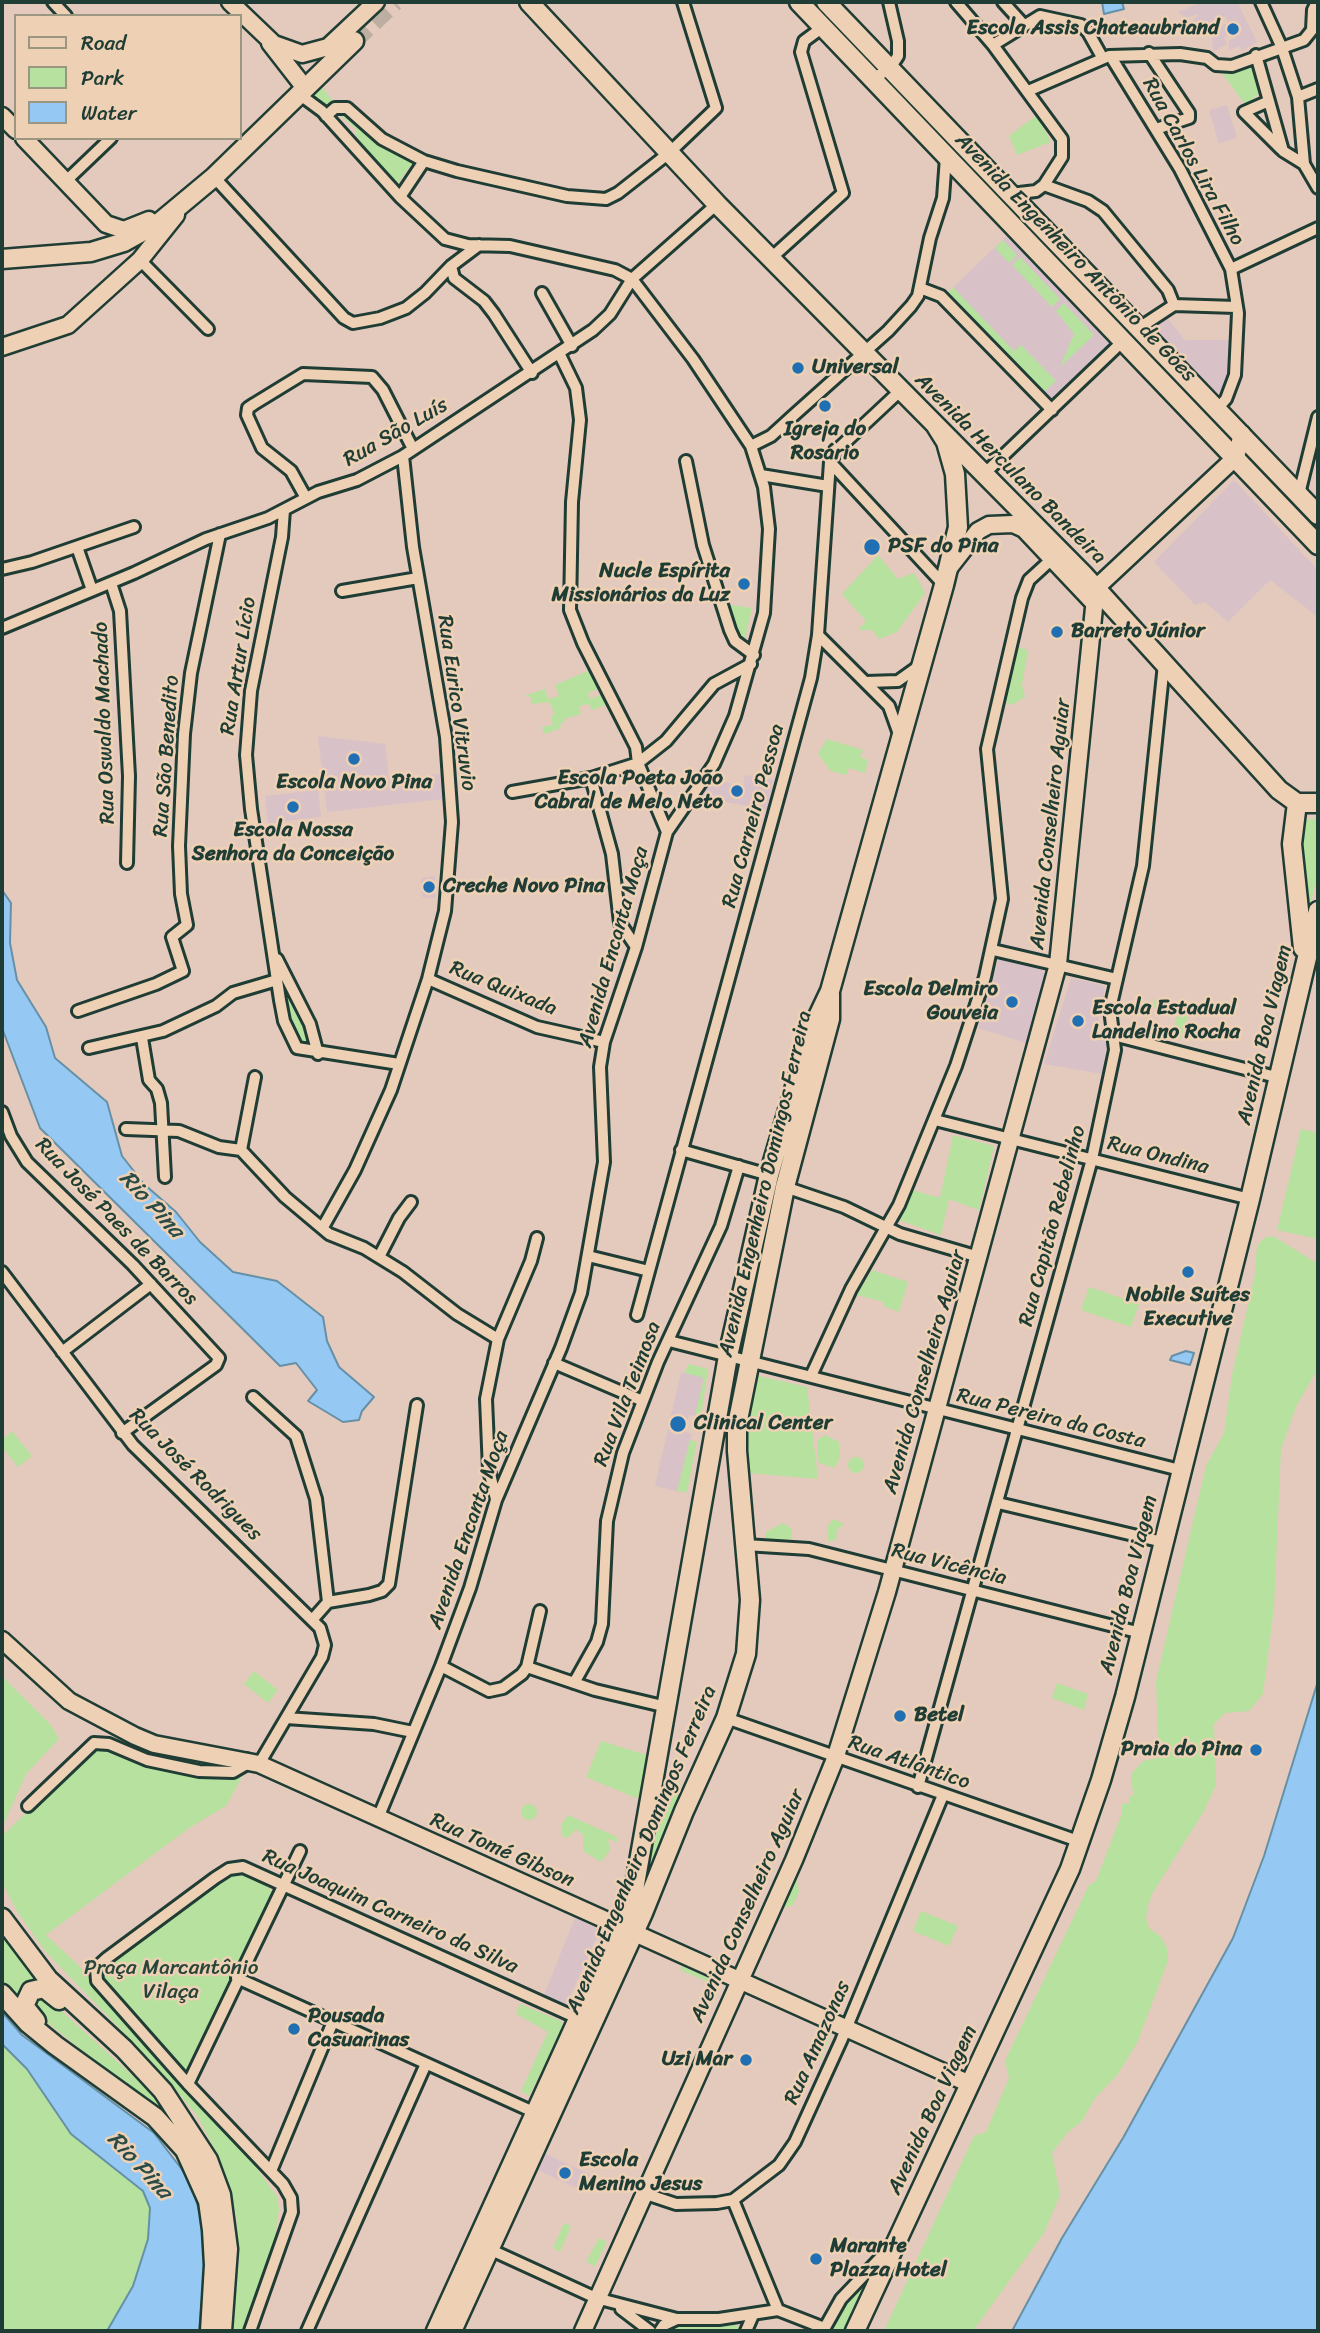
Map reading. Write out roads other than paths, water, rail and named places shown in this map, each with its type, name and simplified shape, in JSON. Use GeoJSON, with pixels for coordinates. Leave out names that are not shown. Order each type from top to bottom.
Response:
{"type":"FeatureCollection","features":[{"type":"Feature","properties":{"kind":"main road"},"geometry":{"type":"LineString","coordinates":[[267,39],[296,53],[323,50],[376,2]]}},
{"type":"Feature","properties":{"kind":"main road","name":"Avenida Herculano Bandeira"},"geometry":{"type":"LineString","coordinates":[[529,2],[770,259],[984,474],[1014,496],[1095,595]]}},
{"type":"Feature","properties":{"kind":"main road","name":"Avenida Engenheiro Antônio de Góes"},"geometry":{"type":"LineString","coordinates":[[799,2],[1318,545]]}},
{"type":"Feature","properties":{"kind":"main road","name":"Avenida Engenheiro Antônio de Góes"},"geometry":{"type":"LineString","coordinates":[[827,2],[1318,515]]}},
{"type":"Feature","properties":{"kind":"main road"},"geometry":{"type":"LineString","coordinates":[[239,8],[267,39],[302,91]]}},
{"type":"Feature","properties":{"kind":"main road"},"geometry":{"type":"LineString","coordinates":[[2,259],[91,252],[124,242],[174,211],[195,194],[354,41]]}},
{"type":"Feature","properties":{"kind":"main road"},"geometry":{"type":"LineString","coordinates":[[26,140],[106,224],[115,229],[134,227],[174,211]]}},
{"type":"Feature","properties":{"kind":"main road"},"geometry":{"type":"LineString","coordinates":[[2,346],[54,332],[68,325],[140,260],[195,194]]}},
{"type":"Feature","properties":{"kind":"main road","name":"Avenida Engenheiro Domingos Ferreira"},"geometry":{"type":"LineString","coordinates":[[452,2331],[489,2249],[577,2018],[627,1930],[728,1356],[769,1175],[812,1029],[830,991],[958,527],[957,496],[951,458],[936,426]]}},
{"type":"Feature","properties":{"kind":"main road"},"geometry":{"type":"LineString","coordinates":[[1095,595],[1236,457],[1242,434]]}},
{"type":"Feature","properties":{"kind":"main road","name":"Avenida Engenheiro Domingos Ferreira"},"geometry":{"type":"LineString","coordinates":[[946,578],[967,543],[989,525],[1013,524],[1024,528]]}},
{"type":"Feature","properties":{"kind":"main road","name":"Avenida Herculano Bandeira"},"geometry":{"type":"LineString","coordinates":[[1024,528],[1164,664],[1279,790],[1297,803]]}},
{"type":"Feature","properties":{"kind":"main road","name":"Avenida Conselheiro Aguiar"},"geometry":{"type":"LineString","coordinates":[[583,2331],[794,1860],[835,1759],[892,1570],[1058,964],[1095,595]]}},
{"type":"Feature","properties":{"kind":"main road"},"geometry":{"type":"LineString","coordinates":[[1304,962],[1292,844],[1297,803],[1318,803]]}},
{"type":"Feature","properties":{"kind":"main road","name":"Avenida Boa Viagem"},"geometry":{"type":"LineString","coordinates":[[855,2331],[1081,1842],[1141,1633],[1280,1078],[1304,962],[1318,911]]}},
{"type":"Feature","properties":{"kind":"main road","name":"Avenida Engenheiro Domingos Ferreira"},"geometry":{"type":"LineString","coordinates":[[436,2331],[541,2116],[684,1811],[726,1718],[746,1654],[750,1600],[737,1425],[785,1186],[830,1019],[830,991]]}},
{"type":"Feature","properties":{"kind":"main road","name":"Rua Tomé Gibson"},"geometry":{"type":"LineString","coordinates":[[2,1640],[69,1701],[135,1736],[173,1748],[252,1761],[738,1982],[970,2084]]}},
{"type":"Feature","properties":{"kind":"main road","name":"Rua Tomé Gibson"},"geometry":{"type":"LineString","coordinates":[[2,1649],[22,1660]]}},
{"type":"Feature","properties":{"kind":"main road"},"geometry":{"type":"LineString","coordinates":[[2,1918],[48,1979],[124,2049],[166,2095],[202,2149],[221,2195],[228,2249],[222,2331]]}},
{"type":"Feature","properties":{"kind":"main road"},"geometry":{"type":"LineString","coordinates":[[83,2064],[26,2011],[25,1999],[34,1989],[48,1990],[166,2095]]}},
{"type":"Feature","properties":{"kind":"main road"},"geometry":{"type":"LineString","coordinates":[[2,1994],[28,2023],[155,2117],[185,2150],[208,2202],[212,2230],[214,2265],[210,2331]]}},
{"type":"Feature","properties":{"kind":"street"},"geometry":{"type":"LineString","coordinates":[[326,116],[335,108],[347,108],[382,139],[424,161],[508,184],[597,199],[618,193],[669,153],[713,113],[716,103],[683,2]]}},
{"type":"Feature","properties":{"kind":"street"},"geometry":{"type":"LineString","coordinates":[[873,79],[890,68],[899,49],[889,2]]}},
{"type":"Feature","properties":{"kind":"street"},"geometry":{"type":"LineString","coordinates":[[956,2],[1028,91],[1059,134],[1063,145],[1062,157],[1044,185],[1036,191],[1011,194]]}},
{"type":"Feature","properties":{"kind":"street"},"geometry":{"type":"LineString","coordinates":[[1003,2],[1023,24]]}},
{"type":"Feature","properties":{"kind":"street"},"geometry":{"type":"LineString","coordinates":[[993,45],[1023,24],[1040,16],[1039,2]]}},
{"type":"Feature","properties":{"kind":"street"},"geometry":{"type":"LineString","coordinates":[[1261,2],[1282,48],[1298,97],[1304,164],[1318,188]]}},
{"type":"Feature","properties":{"kind":"street"},"geometry":{"type":"LineString","coordinates":[[1028,91],[1106,57],[1149,53],[1205,58],[1225,67],[1309,36],[1317,2]]}},
{"type":"Feature","properties":{"kind":"street","name":"Rua Carlos Lira Filho"},"geometry":{"type":"LineString","coordinates":[[1040,16],[1081,25],[1088,32],[1156,129],[1180,169],[1231,269],[1236,307],[1235,375],[1226,399],[1217,409]]}},
{"type":"Feature","properties":{"kind":"street"},"geometry":{"type":"LineString","coordinates":[[770,259],[838,198],[843,187],[801,52],[804,41],[823,27]]}},
{"type":"Feature","properties":{"kind":"street"},"geometry":{"type":"LineString","coordinates":[[1149,53],[1189,113],[1189,118],[1156,129]]}},
{"type":"Feature","properties":{"kind":"street"},"geometry":{"type":"LineString","coordinates":[[1256,55],[1283,151]]}},
{"type":"Feature","properties":{"kind":"street"},"geometry":{"type":"LineString","coordinates":[[1298,97],[1318,89]]}},
{"type":"Feature","properties":{"kind":"street"},"geometry":{"type":"LineString","coordinates":[[302,91],[400,197],[446,239],[460,244],[510,246],[619,271],[632,279]]}},
{"type":"Feature","properties":{"kind":"street"},"geometry":{"type":"LineString","coordinates":[[1269,101],[1244,112],[1283,151],[1304,164]]}},
{"type":"Feature","properties":{"kind":"street"},"geometry":{"type":"LineString","coordinates":[[66,181],[109,140]]}},
{"type":"Feature","properties":{"kind":"street"},"geometry":{"type":"LineString","coordinates":[[751,446],[771,436],[899,321],[918,296],[930,238],[943,198],[946,156]]}},
{"type":"Feature","properties":{"kind":"street"},"geometry":{"type":"LineString","coordinates":[[400,197],[424,161]]}},
{"type":"Feature","properties":{"kind":"street"},"geometry":{"type":"LineString","coordinates":[[214,177],[344,318],[353,323],[406,308],[451,266],[481,244]]}},
{"type":"Feature","properties":{"kind":"street"},"geometry":{"type":"LineString","coordinates":[[1044,185],[1088,201],[1103,211],[1168,290],[1174,305]]}},
{"type":"Feature","properties":{"kind":"street","name":"Rua São Luís"},"geometry":{"type":"LineString","coordinates":[[2,628],[220,534],[284,510],[306,498],[357,480],[403,456],[572,346],[610,314],[632,279],[717,204]]}},
{"type":"Feature","properties":{"kind":"street"},"geometry":{"type":"LineString","coordinates":[[1231,269],[1318,228]]}},
{"type":"Feature","properties":{"kind":"street"},"geometry":{"type":"LineString","coordinates":[[140,260],[208,329]]}},
{"type":"Feature","properties":{"kind":"street"},"geometry":{"type":"LineString","coordinates":[[451,266],[454,278],[484,301],[494,314],[532,373]]}},
{"type":"Feature","properties":{"kind":"street","name":"Avenida Encanta Moça"},"geometry":{"type":"LineString","coordinates":[[378,1818],[470,1588],[496,1500],[581,1293],[604,1162],[600,1076],[604,1042],[636,947],[667,832],[719,754],[735,716],[764,613],[769,563],[768,512],[761,475],[751,446],[693,359],[632,279]]}},
{"type":"Feature","properties":{"kind":"street"},"geometry":{"type":"LineString","coordinates":[[920,288],[941,296],[1052,410]]}},
{"type":"Feature","properties":{"kind":"street"},"geometry":{"type":"LineString","coordinates":[[541,293],[572,346]]}},
{"type":"Feature","properties":{"kind":"street"},"geometry":{"type":"LineString","coordinates":[[1139,328],[1174,305],[1236,307]]}},
{"type":"Feature","properties":{"kind":"street"},"geometry":{"type":"LineString","coordinates":[[984,474],[1123,341]]}},
{"type":"Feature","properties":{"kind":"street"},"geometry":{"type":"LineString","coordinates":[[560,355],[576,388],[580,421],[571,512],[568,604],[578,634],[637,749],[638,762],[667,832]]}},
{"type":"Feature","properties":{"kind":"street"},"geometry":{"type":"LineString","coordinates":[[306,498],[291,471],[262,448],[247,415],[248,408],[308,372],[372,377],[383,390],[413,449]]}},
{"type":"Feature","properties":{"kind":"street"},"geometry":{"type":"LineString","coordinates":[[901,390],[839,448],[830,462],[946,578]]}},
{"type":"Feature","properties":{"kind":"street"},"geometry":{"type":"LineString","coordinates":[[1299,495],[1318,417]]}},
{"type":"Feature","properties":{"kind":"street","name":"Rua Eurico Vitruvio"},"geometry":{"type":"LineString","coordinates":[[323,1227],[375,1130],[428,979],[445,911],[452,822],[446,737],[418,578],[403,456]]}},
{"type":"Feature","properties":{"kind":"street"},"geometry":{"type":"LineString","coordinates":[[512,792],[591,778],[638,762],[666,741],[715,684],[752,659],[735,641],[730,630],[702,545],[686,461]]}},
{"type":"Feature","properties":{"kind":"street","name":"Rua Carneiro Pessoa"},"geometry":{"type":"LineString","coordinates":[[637,1315],[768,841],[784,769],[805,704],[818,635],[830,462]]}},
{"type":"Feature","properties":{"kind":"street"},"geometry":{"type":"LineString","coordinates":[[761,475],[828,485]]}},
{"type":"Feature","properties":{"kind":"street","name":"Rua Artur Lício"},"geometry":{"type":"LineString","coordinates":[[284,510],[282,537],[251,691],[246,745],[251,809],[284,1021],[294,1045],[301,1051],[398,1064]]}},
{"type":"Feature","properties":{"kind":"street"},"geometry":{"type":"LineString","coordinates":[[2,569],[134,527]]}},
{"type":"Feature","properties":{"kind":"street","name":"Rua São Benedito"},"geometry":{"type":"LineString","coordinates":[[78,1011],[180,973],[182,965],[172,937],[187,925],[179,872],[184,734],[191,673],[220,534]]}},
{"type":"Feature","properties":{"kind":"street"},"geometry":{"type":"LineString","coordinates":[[77,547],[93,590]]}},
{"type":"Feature","properties":{"kind":"street"},"geometry":{"type":"LineString","coordinates":[[811,1376],[851,1289],[900,1205],[956,1066],[993,950],[1002,899],[987,749],[1022,598],[1029,580],[1054,558]]}},
{"type":"Feature","properties":{"kind":"street"},"geometry":{"type":"LineString","coordinates":[[342,591],[418,578]]}},
{"type":"Feature","properties":{"kind":"street","name":"Rua Oswaldo Machado"},"geometry":{"type":"LineString","coordinates":[[111,583],[120,611],[129,776],[127,863]]}},
{"type":"Feature","properties":{"kind":"street"},"geometry":{"type":"LineString","coordinates":[[818,635],[892,710],[900,737]]}},
{"type":"Feature","properties":{"kind":"street","name":"Rua Capitão Rebelinho"},"geometry":{"type":"LineString","coordinates":[[918,1787],[1092,1159],[1115,1050],[1109,1020],[1143,866],[1164,664]]}},
{"type":"Feature","properties":{"kind":"street"},"geometry":{"type":"LineString","coordinates":[[866,682],[898,681],[919,666]]}},
{"type":"Feature","properties":{"kind":"street"},"geometry":{"type":"LineString","coordinates":[[591,778],[612,854],[620,923],[636,947]]}},
{"type":"Feature","properties":{"kind":"street"},"geometry":{"type":"LineString","coordinates":[[993,950],[1117,979]]}},
{"type":"Feature","properties":{"kind":"street","name":"Rua Artur Lício"},"geometry":{"type":"LineString","coordinates":[[274,954],[310,1024],[318,1054]]}},
{"type":"Feature","properties":{"kind":"street","name":"Rua Quixada"},"geometry":{"type":"LineString","coordinates":[[428,979],[537,1027],[604,1042]]}},
{"type":"Feature","properties":{"kind":"street"},"geometry":{"type":"LineString","coordinates":[[89,1048],[142,1038],[205,1012],[233,993],[277,980]]}},
{"type":"Feature","properties":{"kind":"street"},"geometry":{"type":"LineString","coordinates":[[279,992],[291,988]]}},
{"type":"Feature","properties":{"kind":"street"},"geometry":{"type":"LineString","coordinates":[[1113,1035],[1280,1078]]}},
{"type":"Feature","properties":{"kind":"street"},"geometry":{"type":"LineString","coordinates":[[142,1038],[149,1080],[157,1089],[161,1103],[165,1177]]}},
{"type":"Feature","properties":{"kind":"street"},"geometry":{"type":"LineString","coordinates":[[241,1150],[256,1076]]}},
{"type":"Feature","properties":{"kind":"street","name":"Rua José Paes de Barros"},"geometry":{"type":"LineString","coordinates":[[2,1112],[11,1136],[27,1162],[151,1284],[219,1358],[216,1365],[122,1433]]}},
{"type":"Feature","properties":{"kind":"street","name":"Rua Ondina"},"geometry":{"type":"LineString","coordinates":[[935,1120],[1250,1199]]}},
{"type":"Feature","properties":{"kind":"street"},"geometry":{"type":"LineString","coordinates":[[126,1129],[163,1129],[188,1133],[219,1147],[241,1150],[285,1197],[329,1234],[379,1257],[467,1321],[498,1339]]}},
{"type":"Feature","properties":{"kind":"street"},"geometry":{"type":"LineString","coordinates":[[681,1150],[769,1175]]}},
{"type":"Feature","properties":{"kind":"street","name":"Rua Vila Teimosa"},"geometry":{"type":"LineString","coordinates":[[574,1683],[597,1642],[603,1624],[607,1521],[614,1481],[668,1341],[721,1226],[739,1166]]}},
{"type":"Feature","properties":{"kind":"street"},"geometry":{"type":"LineString","coordinates":[[785,1186],[844,1206],[885,1228],[979,1257]]}},
{"type":"Feature","properties":{"kind":"street"},"geometry":{"type":"LineString","coordinates":[[379,1257],[398,1218],[411,1202]]}},
{"type":"Feature","properties":{"kind":"street"},"geometry":{"type":"LineString","coordinates":[[496,1500],[489,1470],[485,1399],[498,1339],[531,1261],[537,1238]]}},
{"type":"Feature","properties":{"kind":"street"},"geometry":{"type":"LineString","coordinates":[[588,1256],[649,1270]]}},
{"type":"Feature","properties":{"kind":"street","name":"Rua José Rodrigues"},"geometry":{"type":"LineString","coordinates":[[2,1272],[122,1433],[317,1624]]}},
{"type":"Feature","properties":{"kind":"street"},"geometry":{"type":"LineString","coordinates":[[62,1352],[151,1284]]}},
{"type":"Feature","properties":{"kind":"street","name":"Rua Pereira da Costa"},"geometry":{"type":"LineString","coordinates":[[668,1341],[1180,1470]]}},
{"type":"Feature","properties":{"kind":"street"},"geometry":{"type":"LineString","coordinates":[[554,1363],[643,1401]]}},
{"type":"Feature","properties":{"kind":"street"},"geometry":{"type":"LineString","coordinates":[[28,1807],[94,1743],[100,1742],[147,1760],[199,1771],[233,1772],[240,1769],[252,1761],[286,1718],[322,1657],[324,1645],[317,1624],[328,1602],[316,1499],[296,1436],[253,1397]]}},
{"type":"Feature","properties":{"kind":"street"},"geometry":{"type":"LineString","coordinates":[[328,1602],[369,1595],[382,1591],[389,1584],[416,1405]]}},
{"type":"Feature","properties":{"kind":"street"},"geometry":{"type":"LineString","coordinates":[[998,1503],[1163,1542]]}},
{"type":"Feature","properties":{"kind":"street","name":"Rua Vicência"},"geometry":{"type":"LineString","coordinates":[[745,1545],[809,1549],[1141,1633]]}},
{"type":"Feature","properties":{"kind":"street"},"geometry":{"type":"LineString","coordinates":[[441,1666],[492,1692],[516,1680],[527,1668],[540,1611]]}},
{"type":"Feature","properties":{"kind":"street"},"geometry":{"type":"LineString","coordinates":[[527,1668],[667,1707]]}},
{"type":"Feature","properties":{"kind":"street"},"geometry":{"type":"LineString","coordinates":[[286,1718],[374,1724],[413,1732]]}},
{"type":"Feature","properties":{"kind":"street","name":"Rua Atlântico"},"geometry":{"type":"LineString","coordinates":[[726,1718],[835,1759],[1081,1842]]}},
{"type":"Feature","properties":{"kind":"street","name":"Rua Amazonas"},"geometry":{"type":"LineString","coordinates":[[733,2200],[779,2165],[795,2142],[846,2030],[943,1795]]}},
{"type":"Feature","properties":{"kind":"street"},"geometry":{"type":"LineString","coordinates":[[250,2331],[292,2212],[291,2198],[271,2171],[188,2084],[300,1851]]}},
{"type":"Feature","properties":{"kind":"street","name":"Rua Joaquim Carneiro da Silva"},"geometry":{"type":"LineString","coordinates":[[188,2084],[94,1975],[96,1968],[107,1958],[229,1869],[243,1867],[577,2018]]}},
{"type":"Feature","properties":{"kind":"street"},"geometry":{"type":"LineString","coordinates":[[237,1978],[332,2024],[541,2116]]}},
{"type":"Feature","properties":{"kind":"street"},"geometry":{"type":"LineString","coordinates":[[271,2171],[332,2024]]}},
{"type":"Feature","properties":{"kind":"street"},"geometry":{"type":"LineString","coordinates":[[306,2331],[425,2066]]}},
{"type":"Feature","properties":{"kind":"street"},"geometry":{"type":"LineString","coordinates":[[643,2193],[676,2204],[733,2200],[778,2310]]}},
{"type":"Feature","properties":{"kind":"street","name":"Avenida Boa Viagem"},"geometry":{"type":"LineString","coordinates":[[824,2330],[841,2299],[898,2241]]}},
{"type":"Feature","properties":{"kind":"street"},"geometry":{"type":"LineString","coordinates":[[489,2249],[616,2305],[677,2319],[753,2315],[778,2310],[824,2330]]}},
{"type":"Feature","properties":{"kind":"street"},"geometry":{"type":"LineString","coordinates":[[616,2305],[650,2331]]}},
{"type":"Feature","properties":{"kind":"street"},"geometry":{"type":"LineString","coordinates":[[746,2331],[753,2315]]}},
{"type":"Feature","properties":{"kind":"street"},"geometry":{"type":"LineString","coordinates":[[660,2331],[664,2325],[677,2319]]}},
{"type":"Feature","properties":{"kind":"water"},"geometry":{"type":"Polygon","coordinates":[[[1102,2],[1122,2],[1124,9],[1104,14],[1102,2]]]}},
{"type":"Feature","properties":{"kind":"water","name":"Rio Pina"},"geometry":{"type":"Polygon","coordinates":[[[2,890],[11,903],[10,943],[17,980],[46,1027],[55,1058],[107,1102],[122,1156],[144,1184],[176,1212],[200,1242],[233,1272],[277,1281],[323,1317],[327,1341],[339,1367],[374,1397],[362,1411],[359,1420],[343,1422],[308,1401],[317,1390],[296,1363],[280,1366],[40,1128],[2,1028],[2,890]]]}},
{"type":"Feature","properties":{"kind":"water"},"geometry":{"type":"Polygon","coordinates":[[[1186,1351],[1194,1353],[1190,1365],[1170,1360],[1172,1356],[1186,1351]]]}},
{"type":"Feature","properties":{"kind":"water"},"geometry":{"type":"Polygon","coordinates":[[[1318,1681],[1318,2331],[1012,2331],[1062,2238],[1123,2138],[1233,1938],[1264,1856],[1318,1681]]]}},
{"type":"Feature","properties":{"kind":"water","name":"Rio Pina"},"geometry":{"type":"Polygon","coordinates":[[[2,2012],[22,2035],[154,2133],[190,2180],[203,2224],[206,2257],[199,2331],[107,2331],[133,2286],[148,2239],[150,2208],[143,2191],[71,2134],[27,2069],[2,2044],[2,2012]]]}},
{"type":"Feature","properties":{"kind":"tunnel"},"geometry":{"type":"LineString","coordinates":[[354,41],[395,2]]}},
{"type":"Feature","properties":{"kind":"place","name":"Escola Assis Chateaubriand"},"geometry":{"type":"Point","coordinates":[1233,29]}},
{"type":"Feature","properties":{"kind":"place","name":"Universal"},"geometry":{"type":"Point","coordinates":[798,368]}},
{"type":"Feature","properties":{"kind":"place","name":"Igreja do Rosário"},"geometry":{"type":"Point","coordinates":[825,406]}},
{"type":"Feature","properties":{"kind":"place","name":"PSF do Pina"},"geometry":{"type":"Point","coordinates":[872,547]}},
{"type":"Feature","properties":{"kind":"place","name":"Nucle Espírita Missionários da Luz"},"geometry":{"type":"Point","coordinates":[744,584]}},
{"type":"Feature","properties":{"kind":"place","name":"Barreto Júnior"},"geometry":{"type":"Point","coordinates":[1057,632]}},
{"type":"Feature","properties":{"kind":"place","name":"Escola Novo Pina"},"geometry":{"type":"Point","coordinates":[354,759]}},
{"type":"Feature","properties":{"kind":"place","name":"Escola Poeta João Cabral de Melo Neto"},"geometry":{"type":"Point","coordinates":[737,791]}},
{"type":"Feature","properties":{"kind":"place","name":"Escola Nossa Senhora da Conceição"},"geometry":{"type":"Point","coordinates":[293,807]}},
{"type":"Feature","properties":{"kind":"place","name":"Creche Novo Pina"},"geometry":{"type":"Point","coordinates":[429,887]}},
{"type":"Feature","properties":{"kind":"place","name":"Escola Delmiro Gouveia"},"geometry":{"type":"Point","coordinates":[1012,1002]}},
{"type":"Feature","properties":{"kind":"place","name":"Escola Estadual Landelino Rocha"},"geometry":{"type":"Point","coordinates":[1078,1021]}},
{"type":"Feature","properties":{"kind":"place","name":"Nobile Suítes Executive"},"geometry":{"type":"Point","coordinates":[1188,1272]}},
{"type":"Feature","properties":{"kind":"place","name":"Clinical Center"},"geometry":{"type":"Point","coordinates":[678,1424]}},
{"type":"Feature","properties":{"kind":"place","name":"Betel"},"geometry":{"type":"Point","coordinates":[900,1716]}},
{"type":"Feature","properties":{"kind":"place","name":"Praia do Pina"},"geometry":{"type":"Point","coordinates":[1256,1750]}},
{"type":"Feature","properties":{"kind":"place","name":"Pousada Casuarinas"},"geometry":{"type":"Point","coordinates":[294,2029]}},
{"type":"Feature","properties":{"kind":"place","name":"Uzi Mar"},"geometry":{"type":"Point","coordinates":[746,2060]}},
{"type":"Feature","properties":{"kind":"place","name":"Escola Menino Jesus"},"geometry":{"type":"Point","coordinates":[565,2173]}},
{"type":"Feature","properties":{"kind":"place","name":"Marante Plazza Hotel"},"geometry":{"type":"Point","coordinates":[816,2259]}},
{"type":"Feature","properties":{"kind":"park label","name":"Praça Marcantônio Vilaça"},"geometry":{"type":"Point","coordinates":[171,1981]}}]}
